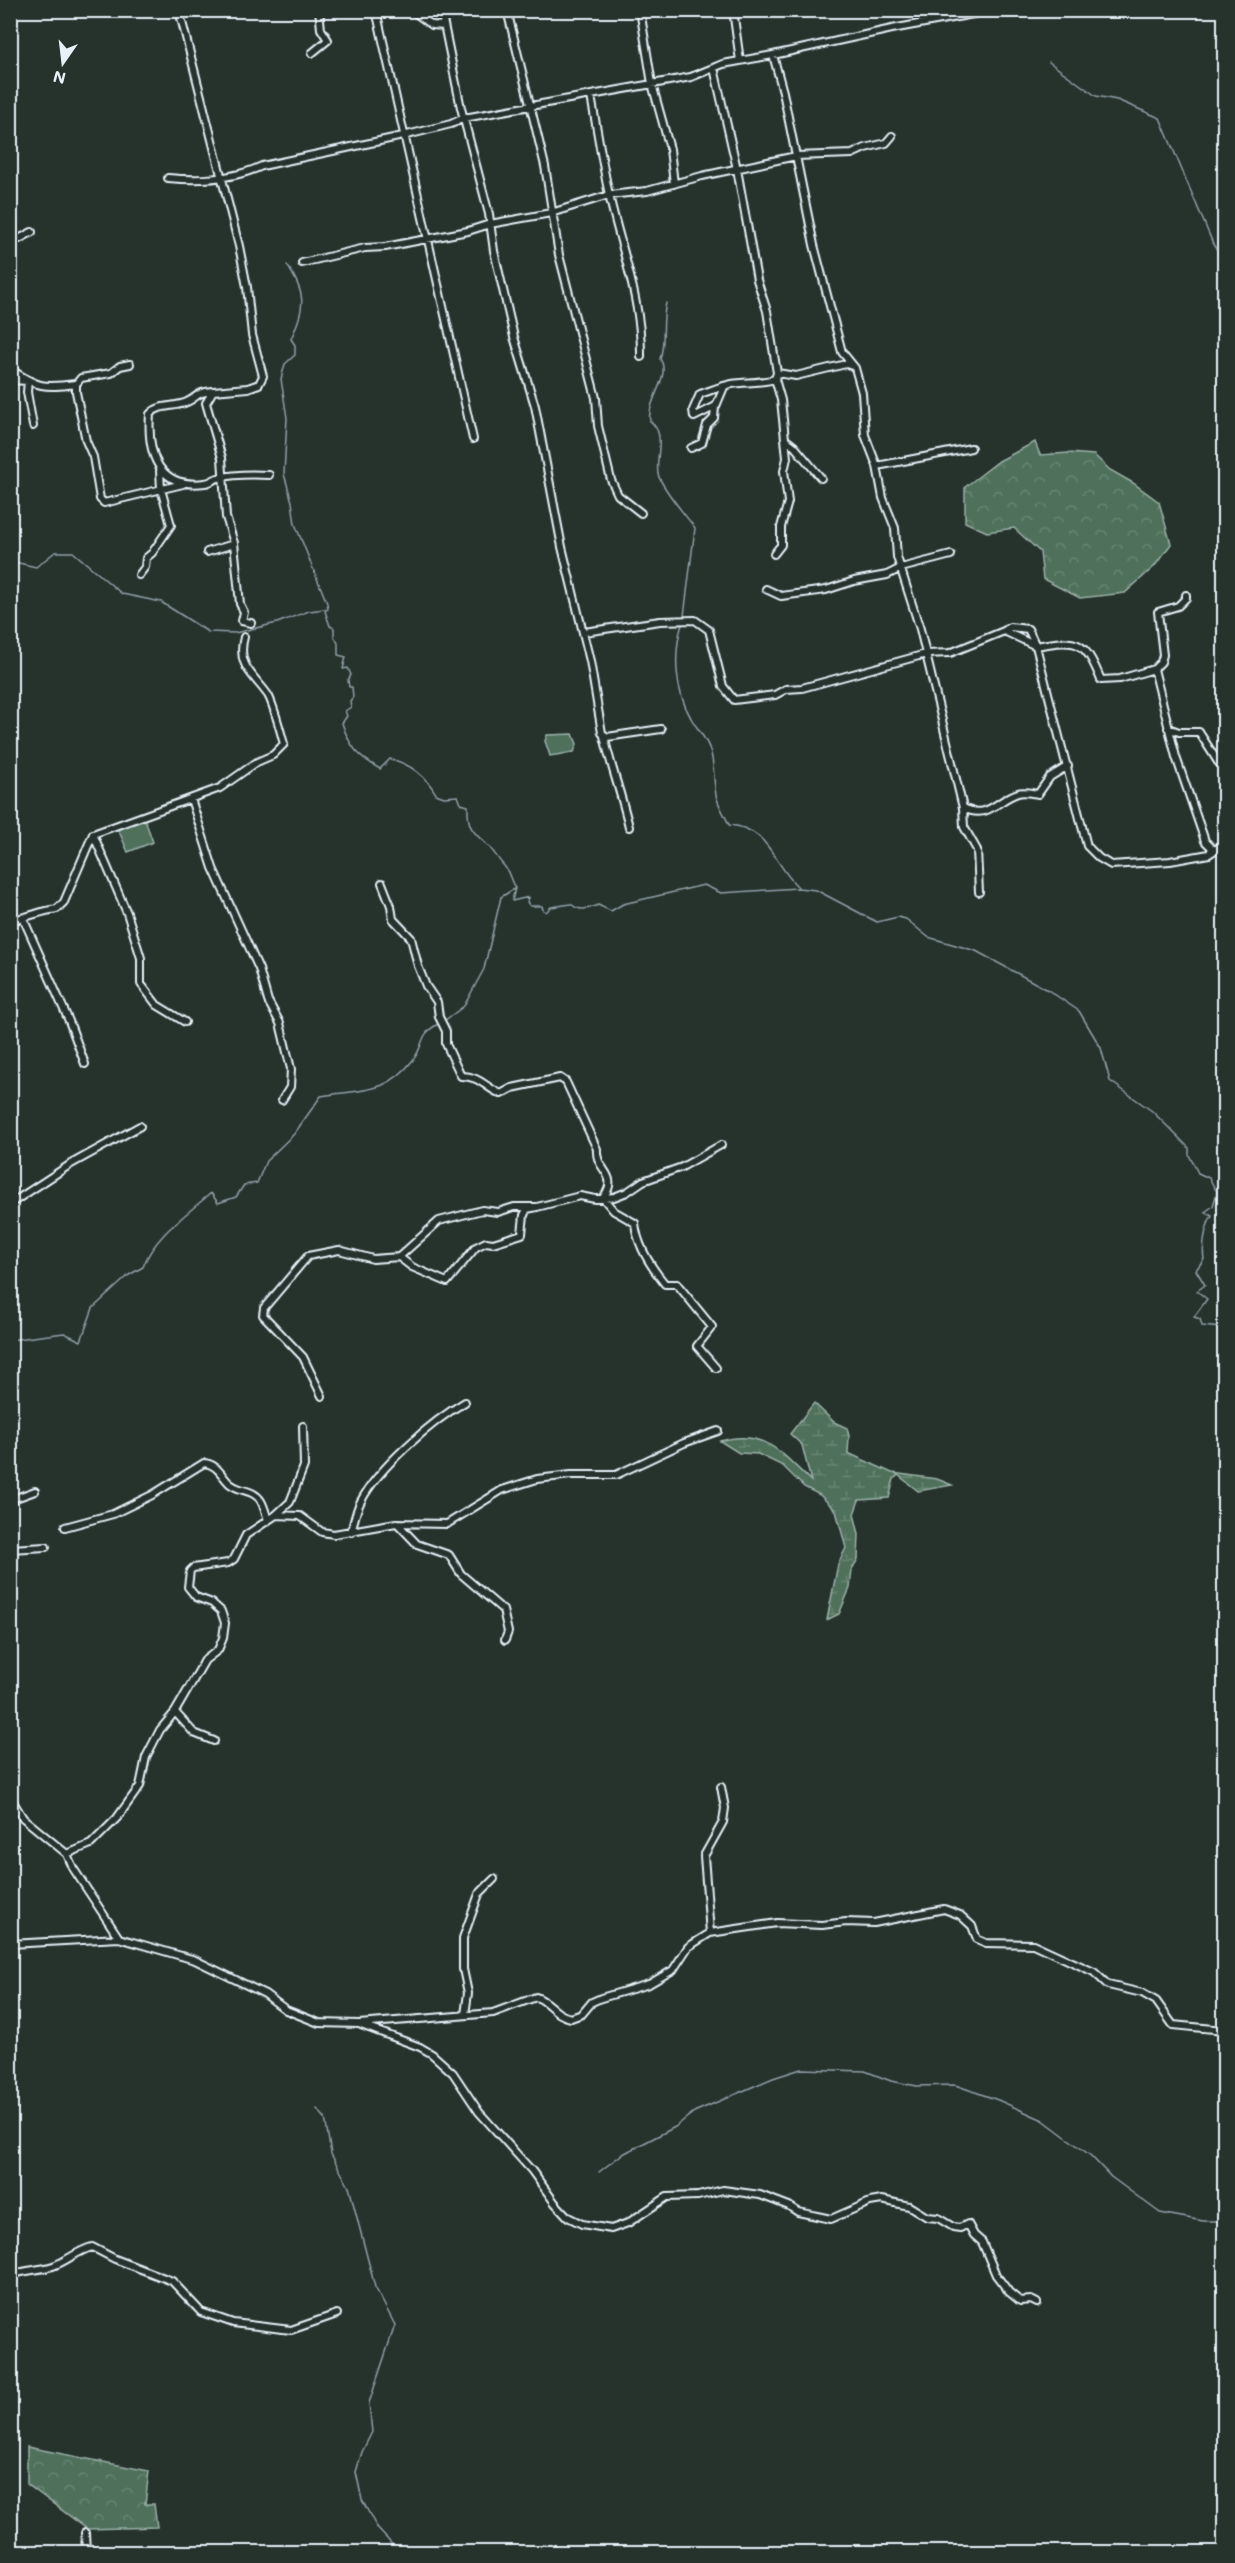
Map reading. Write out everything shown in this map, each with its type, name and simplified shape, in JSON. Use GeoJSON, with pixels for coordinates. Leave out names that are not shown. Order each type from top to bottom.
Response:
{"type":"FeatureCollection","features":[{"type":"Feature","properties":{"kind":"street"},"geometry":{"type":"LineString","coordinates":[[139,575],[145,567],[146,558],[171,525],[161,489],[160,471],[151,446],[150,414],[160,406],[186,402],[198,393],[248,388],[259,384],[263,376],[252,335],[247,286],[222,177],[179,10]]}},
{"type":"Feature","properties":{"kind":"street"},"geometry":{"type":"LineString","coordinates":[[312,53],[328,40],[321,29],[319,10]]}},
{"type":"Feature","properties":{"kind":"street"},"geometry":{"type":"LineString","coordinates":[[376,10],[473,439]]}},
{"type":"Feature","properties":{"kind":"street"},"geometry":{"type":"LineString","coordinates":[[411,10],[432,25],[444,26]]}},
{"type":"Feature","properties":{"kind":"street"},"geometry":{"type":"LineString","coordinates":[[441,10],[514,337],[536,406],[562,547],[584,632],[600,728],[629,827]]}},
{"type":"Feature","properties":{"kind":"street"},"geometry":{"type":"LineString","coordinates":[[507,10],[532,107],[551,194],[551,213],[559,255],[596,398],[598,426],[611,480],[618,495],[641,513]]}},
{"type":"Feature","properties":{"kind":"street"},"geometry":{"type":"LineString","coordinates":[[640,10],[652,84],[670,149],[674,184]]}},
{"type":"Feature","properties":{"kind":"street"},"geometry":{"type":"LineString","coordinates":[[733,10],[740,62]]}},
{"type":"Feature","properties":{"kind":"street"},"geometry":{"type":"LineString","coordinates":[[168,178],[189,180],[247,173],[262,166],[403,136],[451,124],[464,118],[652,84],[892,29],[995,10]]}},
{"type":"Feature","properties":{"kind":"street"},"geometry":{"type":"LineString","coordinates":[[1084,10],[1096,10]]}},
{"type":"Feature","properties":{"kind":"street"},"geometry":{"type":"LineString","coordinates":[[773,55],[814,245],[842,352],[855,368],[862,393],[866,435],[877,466],[883,498],[894,528],[901,568],[926,654],[963,808],[964,827],[977,850],[979,892]]}},
{"type":"Feature","properties":{"kind":"street"},"geometry":{"type":"LineString","coordinates":[[714,68],[737,169],[757,280],[767,311],[781,400],[787,458],[785,483],[788,502],[781,527],[781,545],[774,554]]}},
{"type":"Feature","properties":{"kind":"street"},"geometry":{"type":"LineString","coordinates":[[591,96],[609,195],[641,336],[641,357]]}},
{"type":"Feature","properties":{"kind":"street"},"geometry":{"type":"LineString","coordinates":[[302,263],[365,248],[429,239],[490,224],[551,213],[609,195],[648,191],[796,156],[852,154],[886,143],[892,136]]}},
{"type":"Feature","properties":{"kind":"street"},"geometry":{"type":"LineString","coordinates":[[10,239],[19,239],[32,232]]}},
{"type":"Feature","properties":{"kind":"street"},"geometry":{"type":"LineString","coordinates":[[10,369],[34,385],[51,387],[76,384],[81,378],[111,373],[120,366],[130,364]]}},
{"type":"Feature","properties":{"kind":"street"},"geometry":{"type":"LineString","coordinates":[[715,407],[694,417],[696,398],[700,394],[776,376],[796,376],[846,364],[855,368]]}},
{"type":"Feature","properties":{"kind":"street"},"geometry":{"type":"LineString","coordinates":[[10,380],[28,381]]}},
{"type":"Feature","properties":{"kind":"street"},"geometry":{"type":"LineString","coordinates":[[28,381],[27,392],[33,426]]}},
{"type":"Feature","properties":{"kind":"street"},"geometry":{"type":"LineString","coordinates":[[76,384],[100,499],[104,504],[188,483]]}},
{"type":"Feature","properties":{"kind":"street"},"geometry":{"type":"LineString","coordinates":[[691,448],[702,442],[707,425],[714,418],[715,407],[724,387]]}},
{"type":"Feature","properties":{"kind":"street"},"geometry":{"type":"LineString","coordinates":[[213,392],[206,404],[222,458],[226,517],[234,544],[240,604],[244,612],[242,621],[251,623]]}},
{"type":"Feature","properties":{"kind":"street"},"geometry":{"type":"LineString","coordinates":[[785,439],[794,446],[821,478]]}},
{"type":"Feature","properties":{"kind":"street"},"geometry":{"type":"LineString","coordinates":[[877,466],[971,448]]}},
{"type":"Feature","properties":{"kind":"street"},"geometry":{"type":"LineString","coordinates":[[160,471],[171,480],[188,483],[207,483],[223,478],[269,475]]}},
{"type":"Feature","properties":{"kind":"street"},"geometry":{"type":"LineString","coordinates":[[207,552],[234,544]]}},
{"type":"Feature","properties":{"kind":"street"},"geometry":{"type":"LineString","coordinates":[[766,589],[781,596],[826,590],[854,581],[887,575],[901,568],[951,555]]}},
{"type":"Feature","properties":{"kind":"street"},"geometry":{"type":"LineString","coordinates":[[1004,631],[1036,646],[1066,641],[1081,645],[1094,662],[1101,680],[1119,679],[1154,669],[1161,662],[1163,655],[1158,612],[1178,606],[1186,595]]}},
{"type":"Feature","properties":{"kind":"street"},"geometry":{"type":"LineString","coordinates":[[584,632],[660,621],[695,620],[709,630],[723,686],[734,700],[775,695],[786,689],[802,688],[926,654],[950,653],[1010,627],[1028,629],[1036,646],[1087,846],[1099,858],[1112,865],[1170,861],[1209,854],[1224,844]]}},
{"type":"Feature","properties":{"kind":"street"},"geometry":{"type":"LineString","coordinates":[[10,920],[57,909],[64,902],[93,834],[220,788],[257,762],[273,755],[284,744],[269,696],[253,680],[245,666],[242,646],[244,638]]}},
{"type":"Feature","properties":{"kind":"street"},"geometry":{"type":"LineString","coordinates":[[1154,669],[1168,728],[1205,841],[1212,848],[1209,854]]}},
{"type":"Feature","properties":{"kind":"street"},"geometry":{"type":"LineString","coordinates":[[1168,728],[1179,732],[1199,732],[1218,762],[1224,767]]}},
{"type":"Feature","properties":{"kind":"street"},"geometry":{"type":"LineString","coordinates":[[604,736],[661,729]]}},
{"type":"Feature","properties":{"kind":"street"},"geometry":{"type":"LineString","coordinates":[[963,808],[973,812],[986,811],[1019,792],[1038,794],[1050,777],[1068,766]]}},
{"type":"Feature","properties":{"kind":"street"},"geometry":{"type":"LineString","coordinates":[[191,799],[213,868],[259,969],[268,1001],[280,1023],[291,1069],[290,1087],[282,1100]]}},
{"type":"Feature","properties":{"kind":"street"},"geometry":{"type":"LineString","coordinates":[[93,834],[127,913],[141,958],[141,984],[157,1005],[185,1022]]}},
{"type":"Feature","properties":{"kind":"street"},"geometry":{"type":"LineString","coordinates":[[382,883],[391,906],[393,919],[411,938],[426,986],[437,1002],[439,1017],[446,1031],[446,1044],[461,1076],[484,1082],[501,1094],[512,1088],[560,1078],[566,1082],[597,1149],[596,1158],[610,1179],[610,1189],[603,1198]]}},
{"type":"Feature","properties":{"kind":"street"},"geometry":{"type":"LineString","coordinates":[[23,918],[69,1021],[85,1064]]}},
{"type":"Feature","properties":{"kind":"street"},"geometry":{"type":"LineString","coordinates":[[10,1204],[71,1164],[140,1126]]}},
{"type":"Feature","properties":{"kind":"street"},"geometry":{"type":"LineString","coordinates":[[399,1257],[412,1267],[447,1282],[476,1246],[522,1234],[527,1209],[580,1196],[614,1197],[627,1192],[643,1181],[682,1167],[721,1145]]}},
{"type":"Feature","properties":{"kind":"street"},"geometry":{"type":"LineString","coordinates":[[603,1198],[614,1210],[635,1223],[636,1232],[653,1269],[665,1284],[677,1284],[712,1327],[697,1346],[716,1368]]}},
{"type":"Feature","properties":{"kind":"street"},"geometry":{"type":"LineString","coordinates":[[322,1396],[303,1357],[264,1315],[264,1308],[308,1256],[339,1250],[373,1259],[399,1257],[439,1221],[482,1210],[498,1212],[514,1207],[537,1207]]}},
{"type":"Feature","properties":{"kind":"street"},"geometry":{"type":"LineString","coordinates":[[351,1532],[359,1502],[374,1479],[421,1434],[465,1401]]}},
{"type":"Feature","properties":{"kind":"street"},"geometry":{"type":"LineString","coordinates":[[67,1854],[91,1844],[117,1818],[140,1786],[146,1757],[160,1730],[175,1712],[204,1660],[218,1650],[223,1638],[225,1623],[221,1611],[212,1603],[196,1597],[188,1587],[190,1571],[193,1568],[228,1563],[234,1558],[246,1534],[276,1515],[290,1502],[304,1466],[303,1426]]}},
{"type":"Feature","properties":{"kind":"street"},"geometry":{"type":"LineString","coordinates":[[276,1515],[300,1516],[322,1532],[334,1534],[396,1523],[447,1524],[502,1490],[537,1479],[571,1475],[616,1475],[684,1443],[718,1431]]}},
{"type":"Feature","properties":{"kind":"street"},"geometry":{"type":"LineString","coordinates":[[65,1527],[113,1514],[152,1495],[200,1464],[208,1463],[220,1470],[229,1483],[254,1493],[262,1502],[267,1520]]}},
{"type":"Feature","properties":{"kind":"street"},"geometry":{"type":"LineString","coordinates":[[10,1500],[35,1491]]}},
{"type":"Feature","properties":{"kind":"street"},"geometry":{"type":"LineString","coordinates":[[396,1523],[417,1544],[449,1555],[461,1574],[503,1610],[508,1632],[505,1640]]}},
{"type":"Feature","properties":{"kind":"street"},"geometry":{"type":"LineString","coordinates":[[10,1550],[46,1547]]}},
{"type":"Feature","properties":{"kind":"street"},"geometry":{"type":"LineString","coordinates":[[175,1712],[194,1733],[214,1741]]}},
{"type":"Feature","properties":{"kind":"street"},"geometry":{"type":"LineString","coordinates":[[10,1776],[12,1800],[23,1818],[67,1854],[73,1868],[119,1938]]}},
{"type":"Feature","properties":{"kind":"street"},"geometry":{"type":"LineString","coordinates":[[710,1933],[704,1856],[723,1822],[721,1787]]}},
{"type":"Feature","properties":{"kind":"street"},"geometry":{"type":"LineString","coordinates":[[465,2015],[468,1993],[462,1960],[463,1938],[479,1894],[494,1880]]}},
{"type":"Feature","properties":{"kind":"street"},"geometry":{"type":"LineString","coordinates":[[10,1944],[119,1938],[195,1960],[265,1994],[286,2010],[319,2023],[359,2024],[493,2013],[536,1997],[544,2001],[553,2011],[571,2018],[582,2013],[592,2002],[649,1983],[673,1970],[688,1947],[710,1933],[762,1924],[874,1923],[944,1909],[960,1915],[972,1926],[977,1939],[986,1943],[1033,1944],[1094,1972],[1108,1985],[1142,1993],[1156,2001],[1173,2025],[1224,2030]]}},
{"type":"Feature","properties":{"kind":"street"},"geometry":{"type":"LineString","coordinates":[[359,2024],[420,2047],[432,2054],[453,2073],[479,2112],[532,2171],[555,2203],[568,2217],[582,2224],[611,2229],[628,2223],[667,2197],[698,2196],[723,2190],[760,2195],[789,2206],[798,2212],[831,2219],[870,2202],[882,2200],[909,2206],[927,2217],[938,2218],[953,2227],[960,2228],[968,2224],[982,2242],[996,2276],[1009,2292],[1020,2301],[1031,2300],[1037,2303]]}},
{"type":"Feature","properties":{"kind":"street"},"geometry":{"type":"LineString","coordinates":[[10,2276],[20,2271],[53,2266],[79,2250],[92,2247],[115,2259],[172,2281],[201,2312],[233,2323],[291,2330],[337,2314]]}},
{"type":"Feature","properties":{"kind":"street"},"geometry":{"type":"LineString","coordinates":[[85,2533],[86,2553]]}},
{"type":"Feature","properties":{"kind":"green space"},"geometry":{"type":"Polygon","coordinates":[[[1035,442],[1040,455],[1069,453],[1094,455],[1110,470],[1159,502],[1171,544],[1154,567],[1125,593],[1080,598],[1043,579],[1040,552],[1014,528],[987,532],[965,522],[965,487],[999,461],[1035,442]]]}},
{"type":"Feature","properties":{"kind":"green space"},"geometry":{"type":"Polygon","coordinates":[[[573,734],[577,744],[574,752],[550,756],[545,741],[547,735],[573,734]]]}},
{"type":"Feature","properties":{"kind":"green space"},"geometry":{"type":"Polygon","coordinates":[[[145,820],[153,842],[128,852],[118,829],[145,820]]]}},
{"type":"Feature","properties":{"kind":"green space"},"geometry":{"type":"Polygon","coordinates":[[[814,1403],[834,1422],[847,1428],[848,1453],[892,1473],[937,1479],[952,1485],[918,1491],[898,1475],[894,1479],[889,1498],[859,1500],[854,1514],[859,1534],[858,1559],[852,1569],[850,1588],[839,1614],[827,1620],[838,1564],[846,1548],[836,1511],[820,1495],[804,1487],[783,1466],[758,1454],[739,1453],[720,1441],[749,1438],[761,1441],[781,1453],[811,1481],[802,1445],[790,1434],[814,1403]]]}},
{"type":"Feature","properties":{"kind":"green space"},"geometry":{"type":"Polygon","coordinates":[[[27,2447],[149,2471],[145,2504],[154,2504],[157,2527],[87,2529],[27,2484],[27,2447]]]}},
{"type":"Feature","properties":{"kind":"waterway"},"geometry":{"type":"LineString","coordinates":[[1049,62],[1096,96],[1117,100],[1160,118],[1214,246],[1224,259]]}},
{"type":"Feature","properties":{"kind":"waterway"},"geometry":{"type":"LineString","coordinates":[[287,265],[298,285],[302,301],[299,318],[291,339],[295,345],[295,355],[285,364],[281,379],[287,418],[284,474],[295,524],[327,603],[328,609],[325,611],[330,626],[334,628],[338,655],[346,657],[343,669],[348,668],[351,675],[348,680],[349,687],[352,687],[353,697],[350,701],[351,707],[345,711],[347,716],[342,723],[348,739],[356,750],[380,769],[390,759],[411,767],[436,794],[444,797],[458,796],[461,804],[468,806],[468,819],[472,828],[508,872],[515,888],[512,901],[529,897],[527,902],[530,906],[542,906],[546,912],[551,907],[571,904],[581,909],[598,905],[611,911],[623,904],[704,885],[721,893],[798,888],[816,890],[877,922],[898,917],[906,919],[928,937],[976,951],[1048,990],[1079,1011],[1101,1048],[1110,1081],[1152,1111],[1189,1148],[1189,1155],[1198,1173],[1209,1178],[1217,1192],[1213,1206],[1205,1212],[1212,1216],[1205,1237],[1204,1259],[1196,1270],[1205,1285],[1197,1291],[1207,1299],[1194,1317],[1200,1319],[1202,1326],[1221,1328],[1224,1333]]}},
{"type":"Feature","properties":{"kind":"waterway"},"geometry":{"type":"LineString","coordinates":[[666,303],[660,359],[663,373],[652,405],[650,421],[658,432],[657,467],[660,480],[695,528],[684,616]]}},
{"type":"Feature","properties":{"kind":"waterway"},"geometry":{"type":"LineString","coordinates":[[10,561],[36,567],[55,552],[73,552],[122,594],[161,602],[208,632],[235,633],[277,623],[309,611],[325,609]]}},
{"type":"Feature","properties":{"kind":"waterway"},"geometry":{"type":"LineString","coordinates":[[682,624],[677,648],[679,684],[693,722],[710,750],[718,803],[729,825],[743,828],[762,840],[798,887]]}},
{"type":"Feature","properties":{"kind":"waterway"},"geometry":{"type":"LineString","coordinates":[[444,1021],[464,1006],[484,969],[501,897],[514,889]]}},
{"type":"Feature","properties":{"kind":"waterway"},"geometry":{"type":"LineString","coordinates":[[10,1340],[64,1333],[81,1341],[93,1308],[129,1275],[143,1267],[155,1245],[182,1217],[211,1193],[218,1203],[236,1197],[244,1185],[257,1183],[266,1161],[294,1134],[321,1096],[361,1091],[383,1085],[393,1079],[413,1060],[428,1031],[440,1023]]}},
{"type":"Feature","properties":{"kind":"waterway"},"geometry":{"type":"LineString","coordinates":[[599,2172],[621,2155],[675,2127],[694,2112],[773,2078],[801,2069],[865,2071],[891,2081],[917,2086],[955,2085],[998,2100],[1043,2120],[1091,2156],[1111,2177],[1160,2213],[1203,2221],[1224,2221]]}},
{"type":"Feature","properties":{"kind":"waterway"},"geometry":{"type":"LineString","coordinates":[[317,2109],[325,2118],[331,2154],[349,2187],[375,2287],[395,2325],[369,2403],[372,2432],[362,2452],[356,2472],[362,2500],[377,2528],[399,2552]]}}]}
